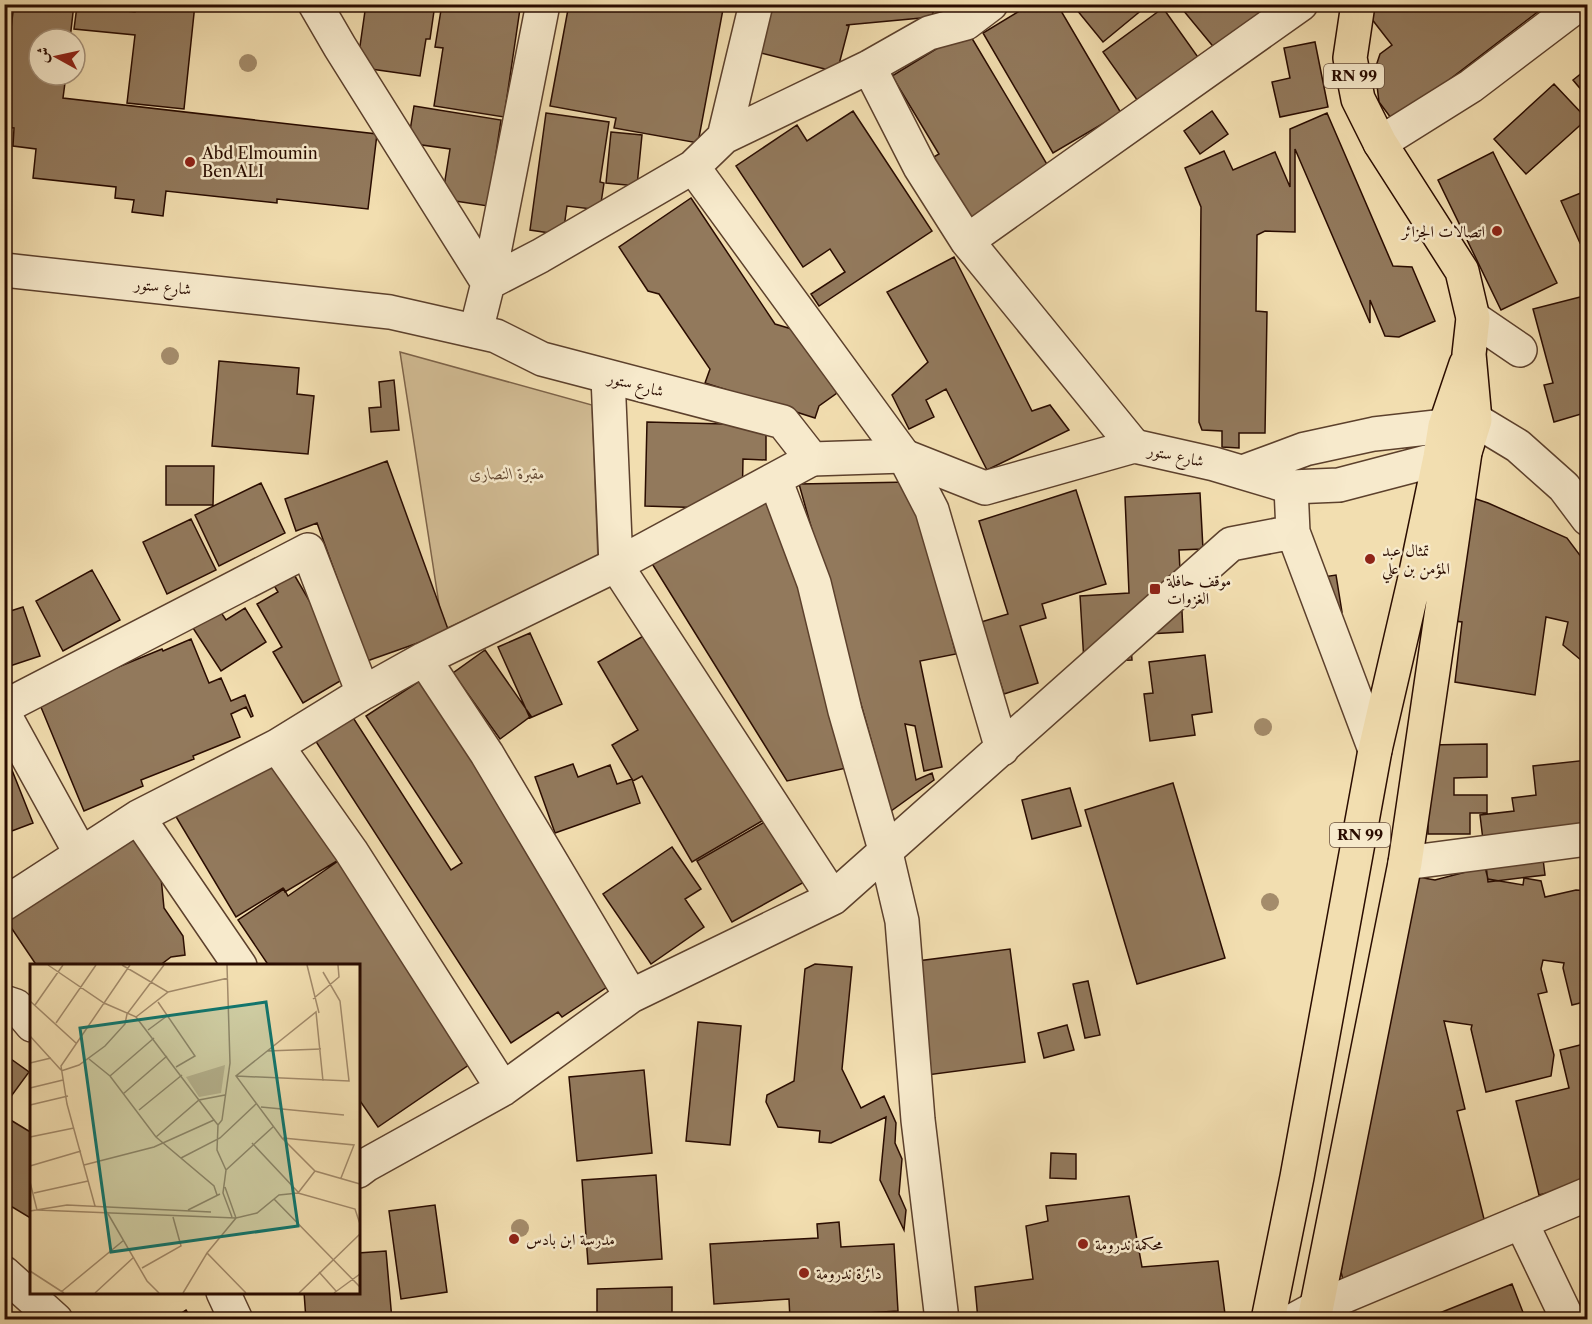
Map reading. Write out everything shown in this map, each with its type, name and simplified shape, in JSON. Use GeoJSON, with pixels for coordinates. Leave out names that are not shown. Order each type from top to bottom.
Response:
{"type":"FeatureCollection","features":[{"type":"Feature","properties":{"kind":"main road","name":"RN 99"},"geometry":{"type":"LineString","coordinates":[[1308,1316],[1405,864],[1456,439],[1473,318],[1462,271],[1380,143],[1358,99],[1350,58],[1358,4]]}},
{"type":"Feature","properties":{"kind":"main road","name":"RN 99"},"geometry":{"type":"LineString","coordinates":[[1268,1320],[1297,1177],[1375,750],[1456,439]]}},
{"type":"Feature","properties":{"kind":"street"},"geometry":{"type":"LineString","coordinates":[[315,4],[340,48],[488,283]]}},
{"type":"Feature","properties":{"kind":"street"},"geometry":{"type":"LineString","coordinates":[[340,48],[345,4]]}},
{"type":"Feature","properties":{"kind":"street"},"geometry":{"type":"LineString","coordinates":[[476,331],[488,283],[543,4]]}},
{"type":"Feature","properties":{"kind":"street"},"geometry":{"type":"LineString","coordinates":[[724,136],[756,4]]}},
{"type":"Feature","properties":{"kind":"street"},"geometry":{"type":"LineString","coordinates":[[967,241],[1301,4]]}},
{"type":"Feature","properties":{"kind":"street"},"geometry":{"type":"LineString","coordinates":[[1380,143],[1471,86],[1579,4]]}},
{"type":"Feature","properties":{"kind":"street"},"geometry":{"type":"LineString","coordinates":[[488,283],[540,256],[693,167],[724,136],[869,67],[929,33],[976,11]]}},
{"type":"Feature","properties":{"kind":"street"},"geometry":{"type":"LineString","coordinates":[[869,67],[920,167],[967,241],[1134,447]]}},
{"type":"Feature","properties":{"kind":"street"},"geometry":{"type":"LineString","coordinates":[[693,167],[904,456],[932,510],[1002,749]]}},
{"type":"Feature","properties":{"kind":"street","name":"شارع ستور"},"geometry":{"type":"LineString","coordinates":[[4,270],[390,312],[476,331],[496,336],[542,359],[783,422],[812,459],[904,456],[985,488],[1134,447],[1214,464],[1292,488],[1339,485],[1456,439]]}},
{"type":"Feature","properties":{"kind":"street"},"geometry":{"type":"LineString","coordinates":[[1473,318],[1520,350]]}},
{"type":"Feature","properties":{"kind":"street"},"geometry":{"type":"LineString","coordinates":[[608,377],[616,565],[833,898]]}},
{"type":"Feature","properties":{"kind":"street"},"geometry":{"type":"LineString","coordinates":[[1243,472],[1305,450],[1374,434],[1456,439],[1518,446],[1564,487],[1587,519]]}},
{"type":"Feature","properties":{"kind":"street"},"geometry":{"type":"LineString","coordinates":[[4,904],[138,817],[277,746],[424,658],[616,565],[812,459]]}},
{"type":"Feature","properties":{"kind":"street"},"geometry":{"type":"LineString","coordinates":[[775,479],[814,583],[845,711],[886,853],[902,921],[918,1120],[942,1320]]}},
{"type":"Feature","properties":{"kind":"street"},"geometry":{"type":"LineString","coordinates":[[1292,488],[1293,532],[1375,750]]}},
{"type":"Feature","properties":{"kind":"street"},"geometry":{"type":"LineString","coordinates":[[361,1163],[502,1089],[631,996],[833,898],[1230,544],[1293,532]]}},
{"type":"Feature","properties":{"kind":"street"},"geometry":{"type":"LineString","coordinates":[[4,706],[308,550],[363,693]]}},
{"type":"Feature","properties":{"kind":"street"},"geometry":{"type":"LineString","coordinates":[[424,658],[487,754],[631,996]]}},
{"type":"Feature","properties":{"kind":"street"},"geometry":{"type":"LineString","coordinates":[[4,714],[81,854]]}},
{"type":"Feature","properties":{"kind":"street"},"geometry":{"type":"LineString","coordinates":[[277,746],[351,851],[502,1089]]}},
{"type":"Feature","properties":{"kind":"street"},"geometry":{"type":"LineString","coordinates":[[138,817],[239,964]]}},
{"type":"Feature","properties":{"kind":"street"},"geometry":{"type":"LineString","coordinates":[[1405,864],[1587,839]]}},
{"type":"Feature","properties":{"kind":"street"},"geometry":{"type":"LineString","coordinates":[[4,1002],[16,1006],[30,1023]]}},
{"type":"Feature","properties":{"kind":"street"},"geometry":{"type":"LineString","coordinates":[[1308,1316],[1587,1194]]}},
{"type":"Feature","properties":{"kind":"street"},"geometry":{"type":"LineString","coordinates":[[1521,1222],[1568,1320]]}},
{"type":"Feature","properties":{"kind":"street"},"geometry":{"type":"LineString","coordinates":[[4,1273],[56,1320]]}},
{"type":"Feature","properties":{"kind":"street"},"geometry":{"type":"LineString","coordinates":[[224,1294],[236,1320]]}},
{"type":"Feature","properties":{"kind":"green space","name":"مقبرة النصارى"},"geometry":{"type":"Polygon","coordinates":[[[400,352],[592,405],[598,560],[443,630],[400,352]]]}},
{"type":"Feature","properties":{"kind":"building"},"geometry":{"type":"Polygon","coordinates":[[[14,4],[74,4],[71,27],[27,27],[27,87],[64,87],[63,98],[377,134],[368,209],[277,199],[277,203],[166,191],[163,216],[132,212],[134,200],[115,198],[116,187],[33,178],[36,149],[13,146],[14,128],[4,127],[4,86],[14,4]]]}},
{"type":"Feature","properties":{"kind":"building"},"geometry":{"type":"Polygon","coordinates":[[[136,4],[195,4],[184,109],[127,103],[135,35],[74,27],[77,6],[135,12],[136,4]]]}},
{"type":"Feature","properties":{"kind":"building"},"geometry":{"type":"Polygon","coordinates":[[[366,4],[435,4],[430,39],[426,39],[420,76],[357,67],[366,4]]]}},
{"type":"Feature","properties":{"kind":"building"},"geometry":{"type":"Polygon","coordinates":[[[442,4],[488,4],[520,9],[504,117],[434,106],[443,48],[435,47],[442,4]]]}},
{"type":"Feature","properties":{"kind":"building"},"geometry":{"type":"Polygon","coordinates":[[[569,4],[724,4],[698,143],[614,128],[616,118],[550,106],[569,4]]]}},
{"type":"Feature","properties":{"kind":"building"},"geometry":{"type":"Polygon","coordinates":[[[765,4],[935,4],[932,17],[846,25],[849,26],[837,72],[753,51],[765,4]]]}},
{"type":"Feature","properties":{"kind":"building"},"geometry":{"type":"Polygon","coordinates":[[[1031,4],[1057,4],[1121,113],[1053,153],[983,33],[1031,4]]]}},
{"type":"Feature","properties":{"kind":"building"},"geometry":{"type":"Polygon","coordinates":[[[1072,4],[1149,4],[1103,42],[1072,4]]]}},
{"type":"Feature","properties":{"kind":"building"},"geometry":{"type":"Polygon","coordinates":[[[1178,4],[1271,4],[1216,50],[1178,4]]]}},
{"type":"Feature","properties":{"kind":"building"},"geometry":{"type":"Polygon","coordinates":[[[1376,4],[1548,4],[1394,122],[1379,102],[1375,69],[1380,54],[1392,45],[1371,18],[1376,4]]]}},
{"type":"Feature","properties":{"kind":"building"},"geometry":{"type":"Polygon","coordinates":[[[1163,8],[1200,60],[1140,104],[1103,52],[1163,8]]]}},
{"type":"Feature","properties":{"kind":"building"},"geometry":{"type":"Polygon","coordinates":[[[967,30],[1051,171],[969,221],[932,158],[939,154],[892,76],[967,30]]]}},
{"type":"Feature","properties":{"kind":"building"},"geometry":{"type":"Polygon","coordinates":[[[1315,42],[1328,107],[1280,117],[1272,82],[1290,78],[1284,48],[1315,42]]]}},
{"type":"Feature","properties":{"kind":"building"},"geometry":{"type":"Polygon","coordinates":[[[1588,68],[1588,98],[1573,80],[1588,68]]]}},
{"type":"Feature","properties":{"kind":"building"},"geometry":{"type":"Polygon","coordinates":[[[1554,84],[1587,119],[1526,174],[1494,139],[1554,84]]]}},
{"type":"Feature","properties":{"kind":"building"},"geometry":{"type":"Polygon","coordinates":[[[414,106],[501,120],[488,206],[442,199],[450,149],[408,143],[414,106]]]}},
{"type":"Feature","properties":{"kind":"building"},"geometry":{"type":"Polygon","coordinates":[[[853,111],[932,231],[819,306],[811,294],[845,272],[830,249],[803,267],[736,166],[797,125],[807,141],[853,111]]]}},
{"type":"Feature","properties":{"kind":"building"},"geometry":{"type":"Polygon","coordinates":[[[1212,111],[1228,134],[1200,154],[1184,131],[1212,111]]]}},
{"type":"Feature","properties":{"kind":"building"},"geometry":{"type":"Polygon","coordinates":[[[546,113],[609,122],[600,182],[604,183],[600,210],[567,206],[563,235],[530,230],[546,113]]]}},
{"type":"Feature","properties":{"kind":"building"},"geometry":{"type":"Polygon","coordinates":[[[1327,113],[1393,266],[1412,267],[1435,321],[1399,337],[1385,336],[1370,300],[1370,323],[1295,149],[1295,232],[1265,231],[1257,235],[1256,311],[1267,312],[1265,433],[1239,433],[1239,448],[1222,447],[1222,431],[1202,430],[1199,422],[1201,207],[1185,168],[1224,151],[1233,170],[1275,152],[1290,187],[1290,129],[1327,113]]]}},
{"type":"Feature","properties":{"kind":"building"},"geometry":{"type":"Polygon","coordinates":[[[611,132],[642,135],[637,186],[606,183],[611,132]]]}},
{"type":"Feature","properties":{"kind":"building","name":"اتصالات الجزائر"},"geometry":{"type":"Polygon","coordinates":[[[1493,152],[1557,283],[1501,310],[1438,180],[1493,152]]]}},
{"type":"Feature","properties":{"kind":"building"},"geometry":{"type":"Polygon","coordinates":[[[1588,190],[1588,239],[1580,243],[1561,201],[1588,190]]]}},
{"type":"Feature","properties":{"kind":"building"},"geometry":{"type":"Polygon","coordinates":[[[691,198],[775,324],[795,330],[837,393],[819,406],[815,418],[705,383],[710,369],[659,294],[648,291],[619,247],[691,198]]]}},
{"type":"Feature","properties":{"kind":"building"},"geometry":{"type":"Polygon","coordinates":[[[954,257],[1032,411],[1050,405],[1069,430],[987,470],[946,389],[926,400],[934,417],[909,429],[892,395],[928,362],[887,292],[954,257]]]}},
{"type":"Feature","properties":{"kind":"building"},"geometry":{"type":"Polygon","coordinates":[[[1588,295],[1588,412],[1554,422],[1544,385],[1553,383],[1533,309],[1588,295]]]}},
{"type":"Feature","properties":{"kind":"building"},"geometry":{"type":"Polygon","coordinates":[[[219,361],[299,368],[297,394],[314,396],[308,454],[212,446],[219,361]]]}},
{"type":"Feature","properties":{"kind":"building"},"geometry":{"type":"Polygon","coordinates":[[[394,380],[399,430],[371,432],[369,408],[381,407],[379,382],[394,380]]]}},
{"type":"Feature","properties":{"kind":"building"},"geometry":{"type":"Polygon","coordinates":[[[647,422],[766,425],[766,460],[743,459],[742,509],[645,506],[647,422]]]}},
{"type":"Feature","properties":{"kind":"building"},"geometry":{"type":"Polygon","coordinates":[[[387,461],[449,632],[367,661],[317,523],[296,531],[285,499],[387,461]]]}},
{"type":"Feature","properties":{"kind":"building"},"geometry":{"type":"Polygon","coordinates":[[[166,466],[214,466],[213,505],[166,505],[166,466]]]}},
{"type":"Feature","properties":{"kind":"building"},"geometry":{"type":"Polygon","coordinates":[[[911,482],[956,654],[920,661],[942,767],[924,771],[915,726],[905,724],[916,780],[932,773],[934,780],[891,811],[799,484],[911,482]]]}},
{"type":"Feature","properties":{"kind":"building"},"geometry":{"type":"Polygon","coordinates":[[[261,483],[285,533],[219,566],[195,515],[261,483]]]}},
{"type":"Feature","properties":{"kind":"building"},"geometry":{"type":"Polygon","coordinates":[[[1076,490],[1106,584],[1042,604],[1046,618],[1020,626],[1038,683],[1004,694],[981,622],[1008,614],[979,521],[1076,490]]]}},
{"type":"Feature","properties":{"kind":"building"},"geometry":{"type":"Polygon","coordinates":[[[776,491],[851,767],[787,781],[651,562],[776,491]]]}},
{"type":"Feature","properties":{"kind":"building"},"geometry":{"type":"Polygon","coordinates":[[[1200,493],[1203,549],[1179,550],[1183,632],[1130,635],[1132,660],[1084,662],[1080,596],[1129,593],[1125,497],[1200,493]]]}},
{"type":"Feature","properties":{"kind":"building"},"geometry":{"type":"Polygon","coordinates":[[[1470,497],[1567,538],[1588,566],[1588,666],[1563,645],[1568,622],[1546,617],[1535,695],[1455,682],[1462,622],[1447,620],[1470,497]]]}},
{"type":"Feature","properties":{"kind":"building"},"geometry":{"type":"Polygon","coordinates":[[[191,519],[216,570],[167,594],[143,542],[191,519]]]}},
{"type":"Feature","properties":{"kind":"building"},"geometry":{"type":"Polygon","coordinates":[[[92,570],[120,620],[63,651],[36,601],[92,570]]]}},
{"type":"Feature","properties":{"kind":"building"},"geometry":{"type":"Polygon","coordinates":[[[292,571],[352,674],[303,703],[273,652],[282,647],[257,604],[278,592],[272,582],[292,571]]]}},
{"type":"Feature","properties":{"kind":"building"},"geometry":{"type":"Polygon","coordinates":[[[1336,575],[1342,612],[1314,616],[1303,580],[1336,575]]]}},
{"type":"Feature","properties":{"kind":"building"},"geometry":{"type":"Polygon","coordinates":[[[23,607],[40,656],[4,668],[4,613],[23,607]]]}},
{"type":"Feature","properties":{"kind":"building"},"geometry":{"type":"Polygon","coordinates":[[[218,608],[226,620],[245,608],[266,642],[221,671],[191,625],[218,608]]]}},
{"type":"Feature","properties":{"kind":"building"},"geometry":{"type":"Polygon","coordinates":[[[652,631],[762,821],[692,862],[642,776],[633,781],[612,745],[638,730],[598,662],[652,631]]]}},
{"type":"Feature","properties":{"kind":"building"},"geometry":{"type":"Polygon","coordinates":[[[530,633],[562,704],[530,718],[498,647],[530,633]]]}},
{"type":"Feature","properties":{"kind":"building"},"geometry":{"type":"Polygon","coordinates":[[[191,639],[209,683],[221,678],[231,701],[245,695],[253,716],[251,717],[246,707],[231,714],[240,737],[193,756],[194,759],[141,780],[143,786],[84,811],[38,700],[191,639]]]}},
{"type":"Feature","properties":{"kind":"building"},"geometry":{"type":"Polygon","coordinates":[[[485,650],[531,716],[500,739],[453,673],[485,650]]]}},
{"type":"Feature","properties":{"kind":"building"},"geometry":{"type":"Polygon","coordinates":[[[1205,655],[1212,712],[1192,715],[1195,735],[1150,741],[1144,694],[1153,693],[1149,662],[1205,655]]]}},
{"type":"Feature","properties":{"kind":"building"},"geometry":{"type":"Polygon","coordinates":[[[421,680],[616,981],[562,1017],[558,1012],[511,1043],[315,740],[352,716],[451,870],[462,863],[366,716],[421,680]]]}},
{"type":"Feature","properties":{"kind":"building"},"geometry":{"type":"Polygon","coordinates":[[[1487,744],[1487,777],[1454,778],[1454,795],[1487,795],[1487,813],[1470,813],[1470,834],[1428,834],[1427,745],[1487,744]]]}},
{"type":"Feature","properties":{"kind":"building"},"geometry":{"type":"Polygon","coordinates":[[[4,750],[33,823],[4,834],[4,750]]]}},
{"type":"Feature","properties":{"kind":"building"},"geometry":{"type":"Polygon","coordinates":[[[279,752],[342,858],[285,892],[283,888],[236,917],[175,815],[279,752]]]}},
{"type":"Feature","properties":{"kind":"building"},"geometry":{"type":"Polygon","coordinates":[[[1588,760],[1588,854],[1543,859],[1545,875],[1488,882],[1480,815],[1514,811],[1512,798],[1536,795],[1533,766],[1588,760]]]}},
{"type":"Feature","properties":{"kind":"building"},"geometry":{"type":"Polygon","coordinates":[[[573,764],[578,777],[610,765],[617,784],[632,779],[640,803],[555,833],[535,777],[573,764]]]}},
{"type":"Feature","properties":{"kind":"building"},"geometry":{"type":"Polygon","coordinates":[[[1173,783],[1225,958],[1137,984],[1085,810],[1173,783]]]}},
{"type":"Feature","properties":{"kind":"building"},"geometry":{"type":"Polygon","coordinates":[[[1070,788],[1081,826],[1032,839],[1022,800],[1070,788]]]}},
{"type":"Feature","properties":{"kind":"building"},"geometry":{"type":"Polygon","coordinates":[[[770,819],[806,881],[732,922],[697,861],[770,819]]]}},
{"type":"Feature","properties":{"kind":"building"},"geometry":{"type":"Polygon","coordinates":[[[137,840],[161,877],[164,908],[183,936],[185,955],[171,957],[162,964],[36,964],[6,920],[119,842],[137,840]]]}},
{"type":"Feature","properties":{"kind":"building"},"geometry":{"type":"Polygon","coordinates":[[[672,847],[701,889],[685,899],[704,927],[651,964],[603,894],[672,847]]]}},
{"type":"Feature","properties":{"kind":"building"},"geometry":{"type":"Polygon","coordinates":[[[344,857],[479,1058],[378,1127],[360,1101],[360,964],[268,964],[238,920],[284,889],[288,896],[344,857]]]}},
{"type":"Feature","properties":{"kind":"building"},"geometry":{"type":"Polygon","coordinates":[[[1485,867],[1488,879],[1523,885],[1524,878],[1541,881],[1545,897],[1576,890],[1588,891],[1588,1001],[1572,1005],[1563,968],[1564,963],[1543,960],[1541,969],[1547,992],[1538,994],[1554,1055],[1551,1076],[1486,1092],[1472,1025],[1444,1021],[1465,1109],[1457,1111],[1490,1243],[1345,1288],[1341,1272],[1401,874],[1435,880],[1485,867]]]}},
{"type":"Feature","properties":{"kind":"building"},"geometry":{"type":"Polygon","coordinates":[[[1010,949],[1025,1062],[927,1075],[902,963],[1010,949]]]}},
{"type":"Feature","properties":{"kind":"building"},"geometry":{"type":"Polygon","coordinates":[[[815,964],[852,967],[842,1069],[861,1108],[884,1096],[896,1123],[895,1143],[902,1159],[899,1194],[906,1210],[904,1230],[880,1180],[886,1117],[831,1143],[819,1142],[820,1131],[778,1127],[766,1102],[767,1095],[794,1081],[805,969],[815,964]]]}},
{"type":"Feature","properties":{"kind":"building"},"geometry":{"type":"Polygon","coordinates":[[[1088,981],[1100,1035],[1085,1038],[1073,984],[1088,981]]]}},
{"type":"Feature","properties":{"kind":"building"},"geometry":{"type":"Polygon","coordinates":[[[698,1022],[741,1026],[730,1145],[686,1141],[698,1022]]]}},
{"type":"Feature","properties":{"kind":"building"},"geometry":{"type":"Polygon","coordinates":[[[1067,1025],[1074,1050],[1044,1058],[1038,1033],[1067,1025]]]}},
{"type":"Feature","properties":{"kind":"building"},"geometry":{"type":"Polygon","coordinates":[[[1588,1043],[1588,1183],[1539,1195],[1516,1101],[1569,1088],[1560,1050],[1588,1043]]]}},
{"type":"Feature","properties":{"kind":"building"},"geometry":{"type":"Polygon","coordinates":[[[4,1054],[29,1072],[4,1106],[4,1054]]]}},
{"type":"Feature","properties":{"kind":"building"},"geometry":{"type":"Polygon","coordinates":[[[644,1070],[652,1153],[577,1161],[569,1077],[644,1070]]]}},
{"type":"Feature","properties":{"kind":"building"},"geometry":{"type":"Polygon","coordinates":[[[4,1116],[30,1132],[30,1218],[4,1202],[4,1116]]]}},
{"type":"Feature","properties":{"kind":"building"},"geometry":{"type":"Polygon","coordinates":[[[1051,1153],[1076,1154],[1076,1179],[1050,1178],[1051,1153]]]}},
{"type":"Feature","properties":{"kind":"building"},"geometry":{"type":"Polygon","coordinates":[[[656,1175],[662,1259],[588,1264],[582,1180],[656,1175]]]}},
{"type":"Feature","properties":{"kind":"building","name":"محكمة ندرومة"},"geometry":{"type":"Polygon","coordinates":[[[1129,1196],[1142,1267],[1218,1261],[1225,1314],[1175,1320],[978,1320],[975,1287],[1033,1279],[1026,1226],[1048,1221],[1046,1206],[1129,1196]]]}},
{"type":"Feature","properties":{"kind":"building"},"geometry":{"type":"Polygon","coordinates":[[[435,1205],[447,1292],[401,1299],[389,1211],[435,1205]]]}},
{"type":"Feature","properties":{"kind":"building","name":"دائرة ندرومة"},"geometry":{"type":"Polygon","coordinates":[[[839,1222],[841,1247],[894,1244],[898,1311],[835,1315],[835,1320],[790,1320],[789,1299],[714,1304],[710,1244],[818,1238],[817,1224],[839,1222]]]}},
{"type":"Feature","properties":{"kind":"building"},"geometry":{"type":"Polygon","coordinates":[[[386,1251],[392,1320],[306,1320],[304,1294],[360,1294],[360,1253],[386,1251]]]}},
{"type":"Feature","properties":{"kind":"building"},"geometry":{"type":"Polygon","coordinates":[[[1512,1284],[1526,1320],[1422,1320],[1512,1284]]]}},
{"type":"Feature","properties":{"kind":"building"},"geometry":{"type":"Polygon","coordinates":[[[672,1287],[672,1320],[597,1320],[597,1289],[672,1287]]]}},
{"type":"Feature","properties":{"kind":"building"},"geometry":{"type":"Polygon","coordinates":[[[4,1307],[19,1320],[4,1320],[4,1307]]]}},
{"type":"Feature","properties":{"kind":"building"},"geometry":{"type":"Polygon","coordinates":[[[186,1310],[192,1320],[171,1320],[186,1310]]]}},
{"type":"Feature","properties":{"kind":"place","name":"Abd Elmoumin Ben ALI"},"geometry":{"type":"Point","coordinates":[190,162]}},
{"type":"Feature","properties":{"kind":"place","name":"اتصالات الجزائر"},"geometry":{"type":"Point","coordinates":[1497,231]}},
{"type":"Feature","properties":{"kind":"place","name":"تمثال عبد المؤمن بن علي"},"geometry":{"type":"Point","coordinates":[1370,559]}},
{"type":"Feature","properties":{"kind":"place","name":"موقف حافلة الغزوات"},"geometry":{"type":"Point","coordinates":[1155,589]}},
{"type":"Feature","properties":{"kind":"place","name":"مدرسة ابن بادس"},"geometry":{"type":"Point","coordinates":[514,1239]}},
{"type":"Feature","properties":{"kind":"place","name":"محكمة ندرومة"},"geometry":{"type":"Point","coordinates":[1083,1244]}},
{"type":"Feature","properties":{"kind":"place","name":"دائرة ندرومة"},"geometry":{"type":"Point","coordinates":[804,1273]}}]}
